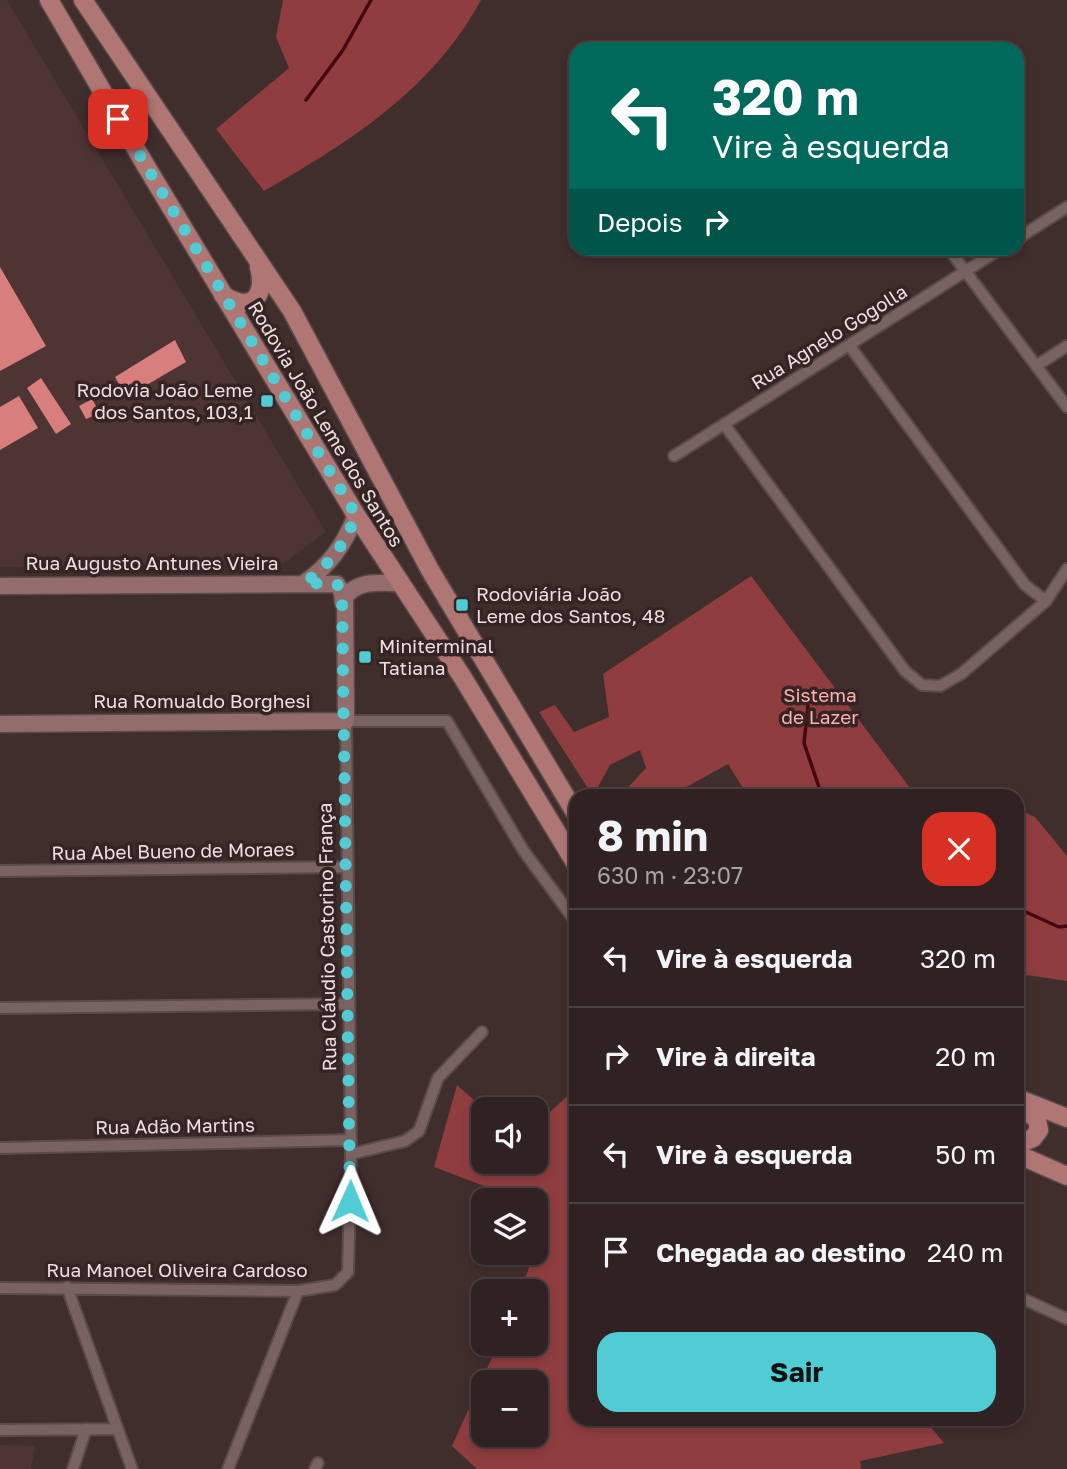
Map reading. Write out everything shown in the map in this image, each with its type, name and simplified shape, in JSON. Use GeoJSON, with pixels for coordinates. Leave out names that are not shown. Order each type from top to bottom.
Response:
{"type":"FeatureCollection","features":[{"type":"Feature","properties":{"kind":"main road","name":"Rodovia João Leme dos Santos"},"geometry":{"type":"LineString","coordinates":[[49,0],[356,515],[398,583],[463,678],[569,852]]}},
{"type":"Feature","properties":{"kind":"main road","name":"Rodovia João Leme dos Santos"},"geometry":{"type":"LineString","coordinates":[[83,0],[292,311],[430,570],[569,802]]}},
{"type":"Feature","properties":{"kind":"main road"},"geometry":{"type":"LineString","coordinates":[[223,295],[236,303],[247,303],[259,296],[262,278],[253,252]]}},
{"type":"Feature","properties":{"kind":"main road"},"geometry":{"type":"LineString","coordinates":[[1024,1102],[1067,1118]]}},
{"type":"Feature","properties":{"kind":"main road"},"geometry":{"type":"LineString","coordinates":[[1024,1106],[1037,1120],[1039,1130],[1033,1138],[1024,1142]]}},
{"type":"Feature","properties":{"kind":"main road"},"geometry":{"type":"LineString","coordinates":[[1024,1157],[1067,1176]]}},
{"type":"Feature","properties":{"kind":"street"},"geometry":{"type":"LineString","coordinates":[[1024,235],[1067,208]]}},
{"type":"Feature","properties":{"kind":"street"},"geometry":{"type":"LineString","coordinates":[[954,256],[1067,407]]}},
{"type":"Feature","properties":{"kind":"street","name":"Rua Agnelo Gogolla"},"geometry":{"type":"LineString","coordinates":[[674,456],[990,256]]}},
{"type":"Feature","properties":{"kind":"street"},"geometry":{"type":"LineString","coordinates":[[849,345],[1025,585],[1046,601]]}},
{"type":"Feature","properties":{"kind":"street"},"geometry":{"type":"LineString","coordinates":[[1036,366],[1067,346]]}},
{"type":"Feature","properties":{"kind":"street"},"geometry":{"type":"LineString","coordinates":[[724,424],[905,671],[922,685],[940,685],[961,674],[1046,601],[1067,569]]}},
{"type":"Feature","properties":{"kind":"street","name":"Rua Augusto Antunes Vieira"},"geometry":{"type":"LineString","coordinates":[[304,583],[322,570],[338,553],[356,515]]}},
{"type":"Feature","properties":{"kind":"street"},"geometry":{"type":"LineString","coordinates":[[343,603],[350,590],[364,583],[398,583]]}},
{"type":"Feature","properties":{"kind":"street","name":"Rua Augusto Antunes Vieira"},"geometry":{"type":"LineString","coordinates":[[0,586],[337,584]]}},
{"type":"Feature","properties":{"kind":"street","name":"Rua Cláudio Castorino França"},"geometry":{"type":"LineString","coordinates":[[337,584],[342,592],[343,603],[346,721],[351,1140],[348,1272]]}},
{"type":"Feature","properties":{"kind":"street","name":"Rua Romualdo Borghesi"},"geometry":{"type":"LineString","coordinates":[[0,724],[447,721],[523,850],[569,914]]}},
{"type":"Feature","properties":{"kind":"street","name":"Rua Abel Bueno de Moraes"},"geometry":{"type":"LineString","coordinates":[[0,871],[347,866]]}},
{"type":"Feature","properties":{"kind":"street"},"geometry":{"type":"LineString","coordinates":[[0,1008],[349,1004]]}},
{"type":"Feature","properties":{"kind":"street"},"geometry":{"type":"LineString","coordinates":[[351,1154],[405,1141],[419,1131],[438,1078],[482,1032]]}},
{"type":"Feature","properties":{"kind":"street","name":"Rua Adão Martins"},"geometry":{"type":"LineString","coordinates":[[0,1148],[351,1140]]}},
{"type":"Feature","properties":{"kind":"street","name":"Rua Manoel Oliveira Cardoso"},"geometry":{"type":"LineString","coordinates":[[0,1288],[298,1291],[335,1285],[348,1272]]}},
{"type":"Feature","properties":{"kind":"street"},"geometry":{"type":"LineString","coordinates":[[67,1287],[132,1469]]}},
{"type":"Feature","properties":{"kind":"street"},"geometry":{"type":"LineString","coordinates":[[228,1469],[298,1291]]}},
{"type":"Feature","properties":{"kind":"street"},"geometry":{"type":"LineString","coordinates":[[1024,1299],[1067,1319]]}},
{"type":"Feature","properties":{"kind":"street"},"geometry":{"type":"LineString","coordinates":[[73,1469],[86,1429]]}},
{"type":"Feature","properties":{"kind":"street"},"geometry":{"type":"LineString","coordinates":[[0,1430],[117,1429]]}},
{"type":"Feature","properties":{"kind":"shaded area"},"geometry":{"type":"Polygon","coordinates":[[[0,0],[7,0],[326,532],[284,563],[0,567],[0,0]]]}},
{"type":"Feature","properties":{"kind":"shaded area"},"geometry":{"type":"Polygon","coordinates":[[[0,1445],[35,1446],[31,1469],[0,1469],[0,1445]]]}},
{"type":"Feature","properties":{"kind":"green space"},"geometry":{"type":"Polygon","coordinates":[[[283,0],[481,0],[439,61],[414,87],[358,132],[264,191],[216,129],[289,68],[276,37],[283,0]]]}},
{"type":"Feature","properties":{"kind":"green space","name":"Sistema de Lazer"},"geometry":{"type":"Polygon","coordinates":[[[751,576],[911,789],[744,789],[728,764],[683,789],[626,789],[646,768],[640,750],[610,765],[597,789],[588,789],[539,712],[555,705],[574,732],[609,717],[603,674],[751,576]]]}},
{"type":"Feature","properties":{"kind":"green space"},"geometry":{"type":"Polygon","coordinates":[[[1024,812],[1035,817],[1067,856],[1067,981],[1027,975],[1024,979],[1024,812]]]}},
{"type":"Feature","properties":{"kind":"green space"},"geometry":{"type":"Polygon","coordinates":[[[457,1085],[471,1097],[471,1174],[548,1174],[548,1114],[569,1094],[569,1426],[930,1426],[944,1443],[860,1461],[861,1469],[477,1469],[452,1446],[471,1404],[471,1447],[548,1447],[548,1370],[486,1370],[493,1356],[548,1356],[548,1279],[525,1279],[530,1265],[548,1265],[548,1188],[489,1188],[434,1167],[457,1085]]]}},
{"type":"Feature","properties":{"kind":"building"},"geometry":{"type":"Polygon","coordinates":[[[0,267],[46,346],[0,371],[0,267]]]}},
{"type":"Feature","properties":{"kind":"building"},"geometry":{"type":"Polygon","coordinates":[[[175,340],[186,362],[126,397],[115,377],[175,340]]]}},
{"type":"Feature","properties":{"kind":"building"},"geometry":{"type":"Polygon","coordinates":[[[41,378],[71,424],[56,434],[27,388],[41,378]]]}},
{"type":"Feature","properties":{"kind":"building"},"geometry":{"type":"Polygon","coordinates":[[[19,396],[38,428],[0,450],[0,407],[19,396]]]}},
{"type":"Feature","properties":{"kind":"building"},"geometry":{"type":"Polygon","coordinates":[[[92,399],[100,413],[86,419],[79,406],[92,399]]]}},
{"type":"Feature","properties":{"kind":"waterway"},"geometry":{"type":"LineString","coordinates":[[306,100],[343,50],[371,0]]}},
{"type":"Feature","properties":{"kind":"waterway"},"geometry":{"type":"LineString","coordinates":[[808,706],[804,743],[820,789]]}},
{"type":"Feature","properties":{"kind":"waterway"},"geometry":{"type":"LineString","coordinates":[[1024,911],[1059,927],[1067,926]]}},
{"type":"Feature","properties":{"kind":"place","name":"Rodovia João Leme dos Santos, 103,1"},"geometry":{"type":"Point","coordinates":[267,401]}},
{"type":"Feature","properties":{"kind":"place","name":"Rodoviária João Leme dos Santos, 48"},"geometry":{"type":"Point","coordinates":[462,605]}},
{"type":"Feature","properties":{"kind":"place","name":"Miniterminal Tatiana"},"geometry":{"type":"Point","coordinates":[365,657]}},
{"type":"Feature","properties":{"kind":"route"},"geometry":{"type":"LineString","coordinates":[[118,119],[356,515],[338,553],[322,570],[304,583],[337,584],[342,592],[350,1201]]}}]}
